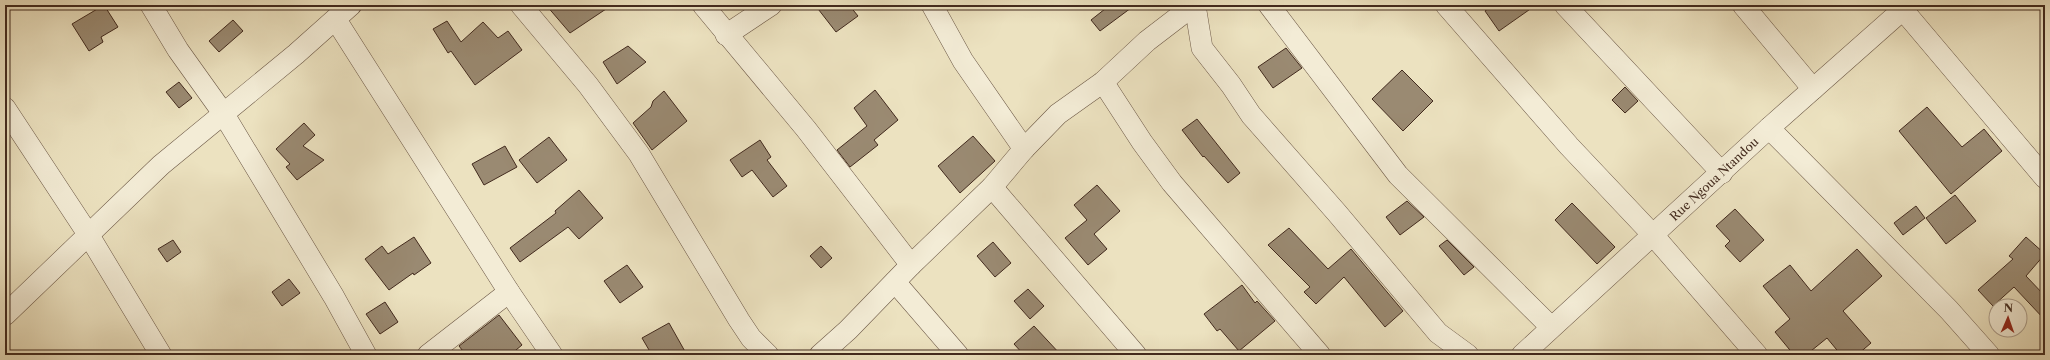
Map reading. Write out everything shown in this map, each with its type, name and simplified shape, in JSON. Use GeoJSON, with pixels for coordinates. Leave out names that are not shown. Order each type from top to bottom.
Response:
{"type":"FeatureCollection","features":[{"type":"Feature","properties":{"kind":"street"},"geometry":{"type":"LineString","coordinates":[[151,5],[178,50],[224,113],[334,297],[366,355]]}},
{"type":"Feature","properties":{"kind":"street"},"geometry":{"type":"LineString","coordinates":[[521,5],[588,85],[639,154],[739,320],[751,338],[768,355]]}},
{"type":"Feature","properties":{"kind":"street"},"geometry":{"type":"LineString","coordinates":[[703,5],[726,35],[806,130],[911,265]]}},
{"type":"Feature","properties":{"kind":"street"},"geometry":{"type":"LineString","coordinates":[[726,35],[770,5]]}},
{"type":"Feature","properties":{"kind":"street"},"geometry":{"type":"LineString","coordinates":[[932,5],[963,61],[1024,149]]}},
{"type":"Feature","properties":{"kind":"street"},"geometry":{"type":"LineString","coordinates":[[820,355],[848,330],[911,265],[992,187],[1024,149],[1058,114],[1085,93],[1103,82],[1147,41],[1194,5],[1202,48],[1251,115],[1337,213],[1438,333],[1468,355]]}},
{"type":"Feature","properties":{"kind":"street"},"geometry":{"type":"LineString","coordinates":[[1269,5],[1398,175],[1551,327]]}},
{"type":"Feature","properties":{"kind":"street"},"geometry":{"type":"LineString","coordinates":[[1446,5],[1569,146],[1653,235],[1757,355]]}},
{"type":"Feature","properties":{"kind":"street"},"geometry":{"type":"LineString","coordinates":[[1565,5],[1722,173]]}},
{"type":"Feature","properties":{"kind":"street"},"geometry":{"type":"LineString","coordinates":[[1743,5],[1813,89]]}},
{"type":"Feature","properties":{"kind":"street"},"geometry":{"type":"LineString","coordinates":[[1905,7],[2045,178]]}},
{"type":"Feature","properties":{"kind":"street","name":"Rue Ngoua Ntandou"},"geometry":{"type":"LineString","coordinates":[[1522,355],[1722,173],[1769,128],[1905,7]]}},
{"type":"Feature","properties":{"kind":"street"},"geometry":{"type":"LineString","coordinates":[[5,315],[161,165],[346,9],[509,292],[552,355]]}},
{"type":"Feature","properties":{"kind":"street"},"geometry":{"type":"LineString","coordinates":[[1103,82],[1142,142],[1172,183],[1320,355]]}},
{"type":"Feature","properties":{"kind":"street"},"geometry":{"type":"LineString","coordinates":[[5,108],[88,234],[161,355]]}},
{"type":"Feature","properties":{"kind":"street"},"geometry":{"type":"LineString","coordinates":[[1769,128],[1950,310],[1989,355]]}},
{"type":"Feature","properties":{"kind":"street"},"geometry":{"type":"LineString","coordinates":[[992,187],[1136,355]]}},
{"type":"Feature","properties":{"kind":"street"},"geometry":{"type":"LineString","coordinates":[[895,282],[958,355]]}},
{"type":"Feature","properties":{"kind":"street"},"geometry":{"type":"LineString","coordinates":[[428,355],[509,292]]}},
{"type":"Feature","properties":{"kind":"building"},"geometry":{"type":"Polygon","coordinates":[[[104,5],[118,27],[101,37],[103,42],[89,51],[72,24],[104,5]]]}},
{"type":"Feature","properties":{"kind":"building"},"geometry":{"type":"Polygon","coordinates":[[[546,5],[612,5],[570,33],[546,5]]]}},
{"type":"Feature","properties":{"kind":"building"},"geometry":{"type":"Polygon","coordinates":[[[815,5],[849,5],[858,16],[836,32],[815,5]]]}},
{"type":"Feature","properties":{"kind":"building"},"geometry":{"type":"Polygon","coordinates":[[[1110,5],[1135,5],[1100,31],[1091,20],[1110,5]]]}},
{"type":"Feature","properties":{"kind":"building"},"geometry":{"type":"Polygon","coordinates":[[[1493,5],[1536,5],[1499,31],[1485,11],[1493,5]]]}},
{"type":"Feature","properties":{"kind":"building"},"geometry":{"type":"Polygon","coordinates":[[[233,20],[243,31],[219,52],[209,41],[233,20]]]}},
{"type":"Feature","properties":{"kind":"building"},"geometry":{"type":"Polygon","coordinates":[[[447,21],[461,42],[483,22],[498,38],[508,31],[522,50],[475,85],[451,51],[448,53],[433,29],[447,21]]]}},
{"type":"Feature","properties":{"kind":"building"},"geometry":{"type":"Polygon","coordinates":[[[628,46],[646,62],[617,84],[603,62],[628,46]]]}},
{"type":"Feature","properties":{"kind":"building"},"geometry":{"type":"Polygon","coordinates":[[[1286,48],[1302,68],[1273,88],[1258,67],[1286,48]]]}},
{"type":"Feature","properties":{"kind":"building"},"geometry":{"type":"Polygon","coordinates":[[[1402,70],[1433,101],[1403,131],[1372,99],[1402,70]]]}},
{"type":"Feature","properties":{"kind":"building"},"geometry":{"type":"Polygon","coordinates":[[[179,82],[192,98],[179,108],[166,92],[179,82]]]}},
{"type":"Feature","properties":{"kind":"building"},"geometry":{"type":"Polygon","coordinates":[[[1625,87],[1638,101],[1625,113],[1612,100],[1625,87]]]}},
{"type":"Feature","properties":{"kind":"building"},"geometry":{"type":"Polygon","coordinates":[[[875,90],[898,120],[874,140],[878,145],[850,167],[837,150],[867,126],[854,108],[875,90]]]}},
{"type":"Feature","properties":{"kind":"building"},"geometry":{"type":"Polygon","coordinates":[[[664,91],[687,121],[652,150],[633,123],[651,107],[653,101],[664,91]]]}},
{"type":"Feature","properties":{"kind":"building"},"geometry":{"type":"Polygon","coordinates":[[[1927,107],[1962,147],[1984,129],[2002,151],[1951,194],[1899,131],[1927,107]]]}},
{"type":"Feature","properties":{"kind":"building"},"geometry":{"type":"Polygon","coordinates":[[[1197,119],[1240,173],[1228,183],[1204,156],[1203,157],[1182,130],[1197,119]]]}},
{"type":"Feature","properties":{"kind":"building"},"geometry":{"type":"Polygon","coordinates":[[[304,123],[315,135],[303,146],[324,160],[297,180],[286,167],[290,164],[276,149],[304,123]]]}},
{"type":"Feature","properties":{"kind":"building"},"geometry":{"type":"Polygon","coordinates":[[[973,136],[995,161],[960,193],[938,166],[973,136]]]}},
{"type":"Feature","properties":{"kind":"building"},"geometry":{"type":"Polygon","coordinates":[[[549,137],[567,160],[537,183],[519,160],[549,137]]]}},
{"type":"Feature","properties":{"kind":"building"},"geometry":{"type":"Polygon","coordinates":[[[760,140],[771,157],[767,160],[787,186],[773,197],[752,170],[742,177],[730,160],[760,140]]]}},
{"type":"Feature","properties":{"kind":"building"},"geometry":{"type":"Polygon","coordinates":[[[505,146],[517,167],[484,185],[472,164],[505,146]]]}},
{"type":"Feature","properties":{"kind":"building"},"geometry":{"type":"Polygon","coordinates":[[[1097,185],[1120,211],[1094,234],[1107,249],[1088,265],[1065,238],[1087,220],[1074,205],[1097,185]]]}},
{"type":"Feature","properties":{"kind":"building"},"geometry":{"type":"Polygon","coordinates":[[[579,190],[603,218],[579,239],[568,227],[520,262],[510,248],[556,213],[555,211],[579,190]]]}},
{"type":"Feature","properties":{"kind":"building"},"geometry":{"type":"Polygon","coordinates":[[[1955,195],[1976,221],[1946,244],[1926,218],[1955,195]]]}},
{"type":"Feature","properties":{"kind":"building"},"geometry":{"type":"Polygon","coordinates":[[[1407,201],[1424,217],[1400,235],[1386,217],[1407,201]]]}},
{"type":"Feature","properties":{"kind":"building"},"geometry":{"type":"Polygon","coordinates":[[[1572,203],[1615,247],[1597,264],[1555,220],[1572,203]]]}},
{"type":"Feature","properties":{"kind":"building"},"geometry":{"type":"Polygon","coordinates":[[[1916,206],[1925,218],[1903,235],[1894,223],[1916,206]]]}},
{"type":"Feature","properties":{"kind":"building"},"geometry":{"type":"Polygon","coordinates":[[[1735,209],[1764,240],[1740,262],[1725,246],[1730,241],[1716,226],[1735,209]]]}},
{"type":"Feature","properties":{"kind":"building"},"geometry":{"type":"Polygon","coordinates":[[[1289,228],[1328,269],[1351,249],[1403,311],[1385,327],[1344,277],[1316,304],[1304,292],[1310,287],[1268,245],[1289,228]]]}},
{"type":"Feature","properties":{"kind":"building"},"geometry":{"type":"Polygon","coordinates":[[[414,237],[431,263],[414,275],[413,273],[389,290],[365,259],[382,246],[388,254],[414,237]]]}},
{"type":"Feature","properties":{"kind":"building"},"geometry":{"type":"Polygon","coordinates":[[[2026,237],[2045,254],[2026,276],[2045,296],[2045,320],[2028,302],[2028,298],[2024,298],[2014,287],[2002,298],[1988,298],[1988,301],[1978,290],[2013,259],[2009,256],[2026,237]]]}},
{"type":"Feature","properties":{"kind":"building"},"geometry":{"type":"Polygon","coordinates":[[[173,240],[181,252],[167,262],[158,249],[173,240]]]}},
{"type":"Feature","properties":{"kind":"building"},"geometry":{"type":"Polygon","coordinates":[[[1447,240],[1474,267],[1464,275],[1439,246],[1447,240]]]}},
{"type":"Feature","properties":{"kind":"building"},"geometry":{"type":"Polygon","coordinates":[[[993,242],[1011,263],[995,277],[977,256],[993,242]]]}},
{"type":"Feature","properties":{"kind":"building"},"geometry":{"type":"Polygon","coordinates":[[[821,246],[832,258],[821,268],[810,256],[821,246]]]}},
{"type":"Feature","properties":{"kind":"building"},"geometry":{"type":"Polygon","coordinates":[[[1857,249],[1882,276],[1843,311],[1871,343],[1857,355],[1841,355],[1827,338],[1806,355],[1794,355],[1775,332],[1790,319],[1763,286],[1790,265],[1811,291],[1857,249]]]}},
{"type":"Feature","properties":{"kind":"building"},"geometry":{"type":"Polygon","coordinates":[[[627,265],[643,287],[620,303],[604,281],[627,265]]]}},
{"type":"Feature","properties":{"kind":"building"},"geometry":{"type":"Polygon","coordinates":[[[289,279],[300,293],[282,306],[272,292],[289,279]]]}},
{"type":"Feature","properties":{"kind":"building"},"geometry":{"type":"Polygon","coordinates":[[[1242,285],[1255,303],[1257,301],[1275,321],[1239,351],[1220,329],[1217,331],[1204,314],[1242,285]]]}},
{"type":"Feature","properties":{"kind":"building"},"geometry":{"type":"Polygon","coordinates":[[[1028,289],[1044,306],[1030,319],[1014,301],[1028,289]]]}},
{"type":"Feature","properties":{"kind":"building"},"geometry":{"type":"Polygon","coordinates":[[[385,302],[398,322],[380,334],[366,314],[385,302]]]}},
{"type":"Feature","properties":{"kind":"building"},"geometry":{"type":"Polygon","coordinates":[[[499,315],[522,345],[510,355],[466,355],[459,346],[499,315]]]}},
{"type":"Feature","properties":{"kind":"building"},"geometry":{"type":"Polygon","coordinates":[[[669,323],[687,355],[652,355],[642,338],[669,323]]]}},
{"type":"Feature","properties":{"kind":"building"},"geometry":{"type":"Polygon","coordinates":[[[1034,326],[1061,355],[1024,355],[1014,344],[1034,326]]]}}]}
